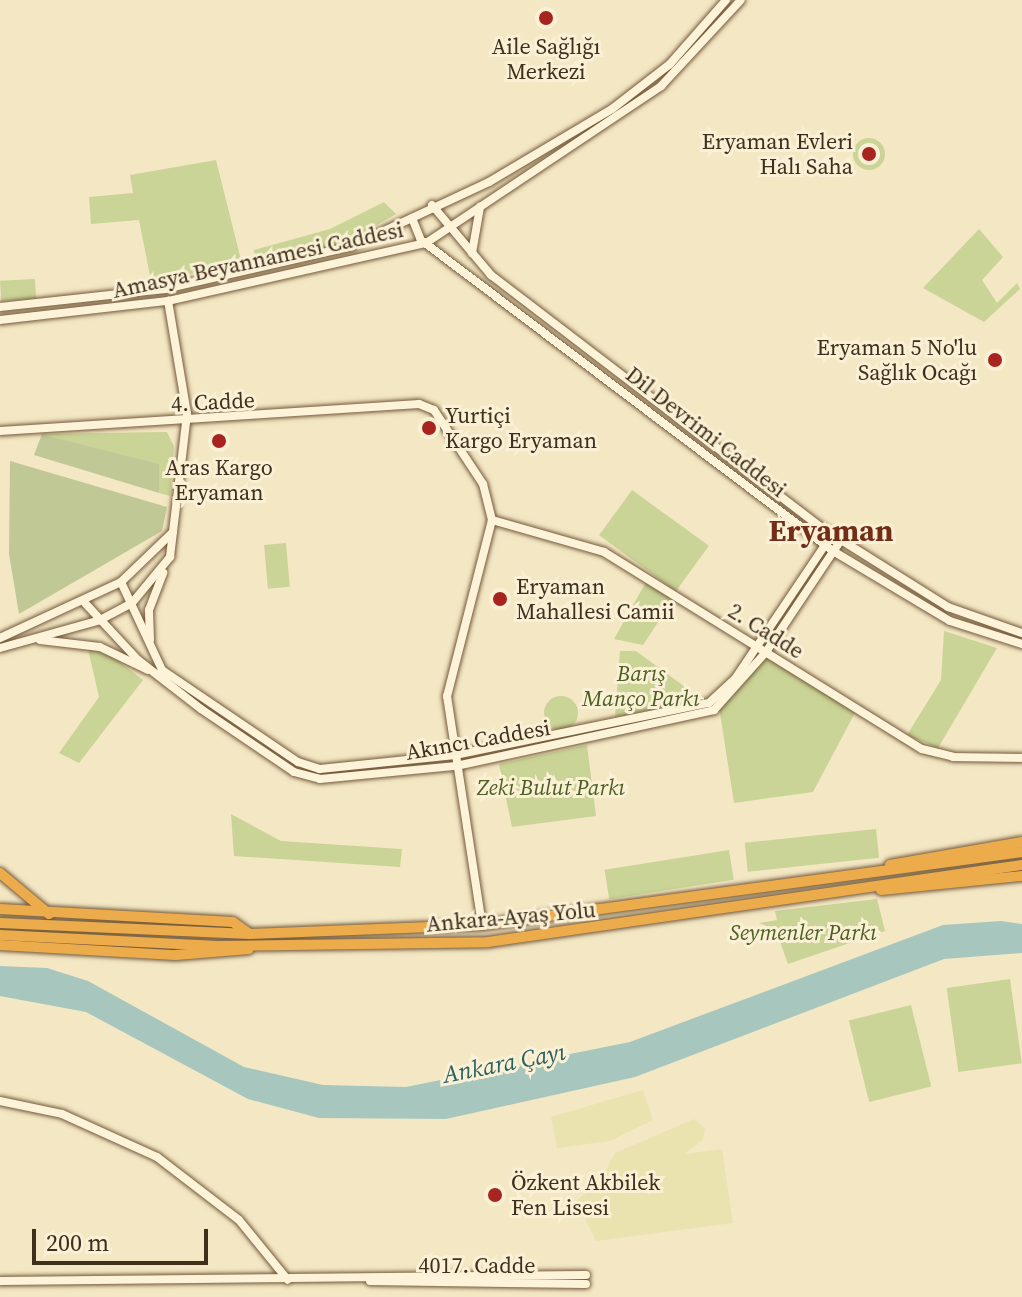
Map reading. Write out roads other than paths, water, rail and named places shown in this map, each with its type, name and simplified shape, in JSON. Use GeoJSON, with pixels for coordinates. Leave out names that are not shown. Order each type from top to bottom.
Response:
{"type":"FeatureCollection","features":[{"type":"Feature","properties":{"kind":"highway"},"geometry":{"type":"LineString","coordinates":[[862,874],[1022,842]]}},
{"type":"Feature","properties":{"kind":"highway","name":"Ankara-Ayaş Yolu"},"geometry":{"type":"LineString","coordinates":[[0,923],[250,934],[482,925],[1022,852]]}},
{"type":"Feature","properties":{"kind":"highway","name":"Ankara-Ayaş Yolu"},"geometry":{"type":"LineString","coordinates":[[0,935],[260,945],[488,942],[1022,865]]}},
{"type":"Feature","properties":{"kind":"highway"},"geometry":{"type":"LineString","coordinates":[[0,873],[49,914]]}},
{"type":"Feature","properties":{"kind":"highway"},"geometry":{"type":"LineString","coordinates":[[863,888],[908,892],[1022,876]]}},
{"type":"Feature","properties":{"kind":"highway"},"geometry":{"type":"LineString","coordinates":[[2,911],[233,922],[250,934]]}},
{"type":"Feature","properties":{"kind":"highway"},"geometry":{"type":"LineString","coordinates":[[0,945],[176,955],[260,945]]}},
{"type":"Feature","properties":{"kind":"street"},"geometry":{"type":"LineString","coordinates":[[726,0],[682,52],[620,103],[489,182],[432,205],[412,218],[412,231],[426,243],[661,86],[741,0]]}},
{"type":"Feature","properties":{"kind":"street"},"geometry":{"type":"LineString","coordinates":[[432,205],[445,213],[450,229]]}},
{"type":"Feature","properties":{"kind":"street"},"geometry":{"type":"LineString","coordinates":[[472,254],[480,205]]}},
{"type":"Feature","properties":{"kind":"street","name":"Amasya Beyannamesi Caddesi"},"geometry":{"type":"LineString","coordinates":[[0,307],[150,292],[251,271],[352,246],[412,218]]}},
{"type":"Feature","properties":{"kind":"street","name":"Dil Devrimi Caddesi"},"geometry":{"type":"LineString","coordinates":[[450,229],[472,254],[822,528],[948,607],[1022,633]]}},
{"type":"Feature","properties":{"kind":"street","name":"Amasya Beyannamesi Caddesi"},"geometry":{"type":"LineString","coordinates":[[0,320],[168,301],[426,243]]}},
{"type":"Feature","properties":{"kind":"street","name":"Dil Devrimi Caddesi"},"geometry":{"type":"LineString","coordinates":[[426,243],[833,551],[950,621],[1022,644]]}},
{"type":"Feature","properties":{"kind":"street"},"geometry":{"type":"LineString","coordinates":[[152,653],[147,621],[173,532],[186,422],[168,301]]}},
{"type":"Feature","properties":{"kind":"street","name":"4. Cadde"},"geometry":{"type":"LineString","coordinates":[[0,431],[186,422],[428,404],[473,467],[492,520]]}},
{"type":"Feature","properties":{"kind":"street"},"geometry":{"type":"LineString","coordinates":[[482,925],[456,766],[448,688],[492,520]]}},
{"type":"Feature","properties":{"kind":"street","name":"2. Cadde"},"geometry":{"type":"LineString","coordinates":[[492,520],[595,547],[922,749],[953,757],[1022,758]]}},
{"type":"Feature","properties":{"kind":"street"},"geometry":{"type":"LineString","coordinates":[[815,538],[822,528]]}},
{"type":"Feature","properties":{"kind":"street"},"geometry":{"type":"LineString","coordinates":[[0,638],[85,603],[121,582],[173,532]]}},
{"type":"Feature","properties":{"kind":"street","name":"Akıncı Caddesi"},"geometry":{"type":"LineString","coordinates":[[121,582],[162,670],[203,705],[314,769],[455,755],[591,734],[714,710],[841,540]]}},
{"type":"Feature","properties":{"kind":"street","name":"Akıncı Caddesi"},"geometry":{"type":"LineString","coordinates":[[762,649],[825,545]]}},
{"type":"Feature","properties":{"kind":"street"},"geometry":{"type":"LineString","coordinates":[[0,648],[100,620],[132,603],[164,569]]}},
{"type":"Feature","properties":{"kind":"street","name":"Akıncı Caddesi"},"geometry":{"type":"LineString","coordinates":[[85,603],[151,669],[307,778],[456,766],[591,734]]}},
{"type":"Feature","properties":{"kind":"street"},"geometry":{"type":"LineString","coordinates":[[27,640],[91,645],[151,669]]}},
{"type":"Feature","properties":{"kind":"street"},"geometry":{"type":"LineString","coordinates":[[0,1101],[62,1114],[157,1157],[239,1220],[288,1280]]}},
{"type":"Feature","properties":{"kind":"street","name":"4017. Cadde"},"geometry":{"type":"LineString","coordinates":[[0,1281],[586,1280]]}},
{"type":"Feature","properties":{"kind":"water"},"geometry":{"type":"Polygon","coordinates":[[[1001,921],[1022,924],[1022,953],[944,959],[635,1077],[446,1119],[319,1118],[248,1099],[86,1012],[0,996],[0,966],[47,968],[88,981],[244,1067],[323,1085],[406,1087],[630,1042],[943,925],[1001,921]]]}},
{"type":"Feature","properties":{"kind":"place","name":"Aile Sağlığı Merkezi"},"geometry":{"type":"Point","coordinates":[546,18]}},
{"type":"Feature","properties":{"kind":"place","name":"Eryaman Evleri Halı Saha"},"geometry":{"type":"Point","coordinates":[869,154]}},
{"type":"Feature","properties":{"kind":"place","name":"Eryaman 5 No'lu Sağlık Ocağı"},"geometry":{"type":"Point","coordinates":[995,360]}},
{"type":"Feature","properties":{"kind":"place","name":"Yurtiçi Kargo Eryaman"},"geometry":{"type":"Point","coordinates":[429,428]}},
{"type":"Feature","properties":{"kind":"place","name":"Aras Kargo Eryaman"},"geometry":{"type":"Point","coordinates":[219,441]}},
{"type":"Feature","properties":{"kind":"place","name":"Eryaman Mahallesi Camii"},"geometry":{"type":"Point","coordinates":[500,599]}},
{"type":"Feature","properties":{"kind":"place","name":"Özkent Akbilek Fen Lisesi"},"geometry":{"type":"Point","coordinates":[495,1195]}},
{"type":"Feature","properties":{"kind":"district","name":"Eryaman"},"geometry":{"type":"Point","coordinates":[831,531]}},
{"type":"Feature","properties":{"kind":"park label","name":"Barış Manço Parkı"},"geometry":{"type":"Point","coordinates":[641,686]}},
{"type":"Feature","properties":{"kind":"park label","name":"Zeki Bulut Parkı"},"geometry":{"type":"Point","coordinates":[551,788]}},
{"type":"Feature","properties":{"kind":"park label","name":"Seymenler Parkı"},"geometry":{"type":"Point","coordinates":[803,933]}},
{"type":"Feature","properties":{"kind":"water label","name":"Ankara Çayı"},"geometry":{"type":"Point","coordinates":[504,1063]}}]}
